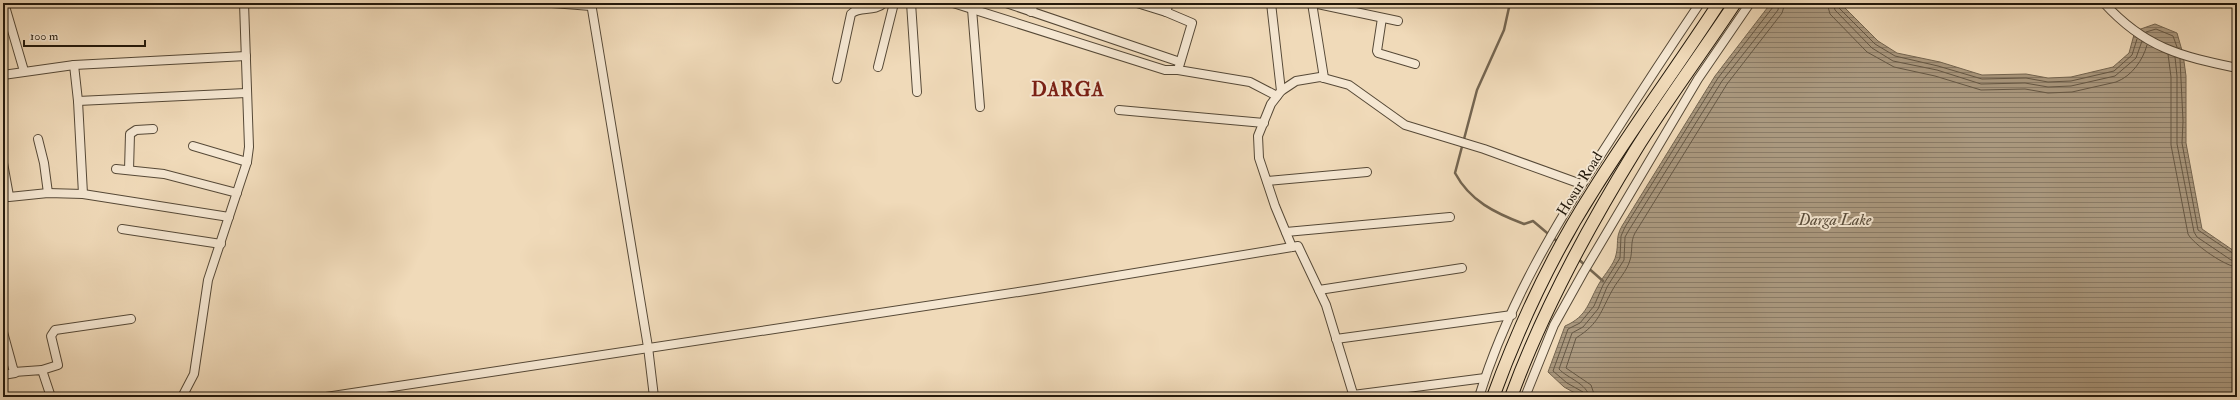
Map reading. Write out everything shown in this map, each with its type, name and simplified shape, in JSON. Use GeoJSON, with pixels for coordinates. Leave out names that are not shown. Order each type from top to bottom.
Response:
{"type":"FeatureCollection","features":[{"type":"Feature","properties":{"kind":"highway","name":"Hosur Road"},"geometry":{"type":"LineString","coordinates":[[1493,397],[1508,356],[1556,255],[1570,230],[1592,192],[1719,3]]}},
{"type":"Feature","properties":{"kind":"highway","name":"Hosur Road"},"geometry":{"type":"LineString","coordinates":[[1511,397],[1526,355],[1573,263],[1635,151],[1735,3]]}},
{"type":"Feature","properties":{"kind":"street"},"geometry":{"type":"LineString","coordinates":[[4,3],[24,70]]}},
{"type":"Feature","properties":{"kind":"street"},"geometry":{"type":"LineString","coordinates":[[182,397],[194,374],[208,280],[247,162],[249,147],[244,3]]}},
{"type":"Feature","properties":{"kind":"street"},"geometry":{"type":"LineString","coordinates":[[552,3],[591,5],[648,347],[654,397]]}},
{"type":"Feature","properties":{"kind":"street"},"geometry":{"type":"LineString","coordinates":[[837,79],[851,14],[856,10],[877,9],[884,3]]}},
{"type":"Feature","properties":{"kind":"street"},"geometry":{"type":"LineString","coordinates":[[878,68],[894,3]]}},
{"type":"Feature","properties":{"kind":"street"},"geometry":{"type":"LineString","coordinates":[[911,3],[917,92]]}},
{"type":"Feature","properties":{"kind":"street"},"geometry":{"type":"LineString","coordinates":[[953,3],[1165,70],[1179,66]]}},
{"type":"Feature","properties":{"kind":"street"},"geometry":{"type":"LineString","coordinates":[[1006,3],[1179,66],[1250,82],[1279,94]]}},
{"type":"Feature","properties":{"kind":"street"},"geometry":{"type":"LineString","coordinates":[[1031,12],[1034,3]]}},
{"type":"Feature","properties":{"kind":"street"},"geometry":{"type":"LineString","coordinates":[[1137,3],[1166,12],[1192,23],[1179,66]]}},
{"type":"Feature","properties":{"kind":"street"},"geometry":{"type":"LineString","coordinates":[[1166,12],[1169,3]]}},
{"type":"Feature","properties":{"kind":"street"},"geometry":{"type":"LineString","coordinates":[[1271,3],[1279,94]]}},
{"type":"Feature","properties":{"kind":"street"},"geometry":{"type":"LineString","coordinates":[[1324,78],[1312,3],[1398,21]]}},
{"type":"Feature","properties":{"kind":"street"},"geometry":{"type":"LineString","coordinates":[[1479,397],[1485,378],[1512,315],[1557,222],[1700,3]]}},
{"type":"Feature","properties":{"kind":"street"},"geometry":{"type":"LineString","coordinates":[[1525,397],[1554,326],[1583,273],[1698,78],[1750,3]]}},
{"type":"Feature","properties":{"kind":"street"},"geometry":{"type":"LineString","coordinates":[[2104,3],[2114,13],[2155,45],[2191,59],[2237,68]]}},
{"type":"Feature","properties":{"kind":"street"},"geometry":{"type":"LineString","coordinates":[[972,9],[980,107]]}},
{"type":"Feature","properties":{"kind":"street"},"geometry":{"type":"LineString","coordinates":[[1382,18],[1377,51],[1378,53],[1415,64]]}},
{"type":"Feature","properties":{"kind":"street"},"geometry":{"type":"LineString","coordinates":[[3,75],[24,70],[74,65],[246,56]]}},
{"type":"Feature","properties":{"kind":"street"},"geometry":{"type":"LineString","coordinates":[[74,65],[78,101],[83,194]]}},
{"type":"Feature","properties":{"kind":"street"},"geometry":{"type":"LineString","coordinates":[[1292,247],[1267,182],[1260,158],[1258,136],[1271,104],[1279,94],[1296,81],[1324,78],[1349,85],[1405,125],[1484,149],[1581,184]]}},
{"type":"Feature","properties":{"kind":"street"},"geometry":{"type":"LineString","coordinates":[[78,101],[246,93]]}},
{"type":"Feature","properties":{"kind":"street"},"geometry":{"type":"LineString","coordinates":[[1119,110],[1264,123]]}},
{"type":"Feature","properties":{"kind":"street"},"geometry":{"type":"LineString","coordinates":[[129,170],[130,134],[136,130],[153,129]]}},
{"type":"Feature","properties":{"kind":"street"},"geometry":{"type":"LineString","coordinates":[[38,139],[44,163],[48,193]]}},
{"type":"Feature","properties":{"kind":"street"},"geometry":{"type":"LineString","coordinates":[[193,146],[247,162]]}},
{"type":"Feature","properties":{"kind":"street"},"geometry":{"type":"LineString","coordinates":[[3,163],[6,198],[48,193],[83,194],[229,217]]}},
{"type":"Feature","properties":{"kind":"street"},"geometry":{"type":"LineString","coordinates":[[116,169],[164,174],[237,193]]}},
{"type":"Feature","properties":{"kind":"street"},"geometry":{"type":"LineString","coordinates":[[1267,182],[1367,172]]}},
{"type":"Feature","properties":{"kind":"street"},"geometry":{"type":"LineString","coordinates":[[1286,232],[1450,217]]}},
{"type":"Feature","properties":{"kind":"street"},"geometry":{"type":"LineString","coordinates":[[122,229],[221,244]]}},
{"type":"Feature","properties":{"kind":"street"},"geometry":{"type":"LineString","coordinates":[[326,397],[1038,289],[1298,246],[1326,305],[1354,396],[1485,378]]}},
{"type":"Feature","properties":{"kind":"street"},"geometry":{"type":"LineString","coordinates":[[1319,290],[1462,268]]}},
{"type":"Feature","properties":{"kind":"street"},"geometry":{"type":"LineString","coordinates":[[1336,339],[1512,315]]}},
{"type":"Feature","properties":{"kind":"street"},"geometry":{"type":"LineString","coordinates":[[3,375],[42,370],[58,365],[51,336],[55,330],[131,319]]}},
{"type":"Feature","properties":{"kind":"street"},"geometry":{"type":"LineString","coordinates":[[3,332],[15,373]]}},
{"type":"Feature","properties":{"kind":"street"},"geometry":{"type":"LineString","coordinates":[[42,370],[52,397]]}},
{"type":"Feature","properties":{"kind":"water","name":"Darga Lake"},"geometry":{"type":"Polygon","coordinates":[[[1771,3],[1840,3],[1878,41],[1897,53],[1940,62],[1982,75],[2026,74],[2048,78],[2071,77],[2113,67],[2129,53],[2135,31],[2155,24],[2177,33],[2183,54],[2186,76],[2186,143],[2202,229],[2237,253],[2237,397],[1582,397],[1564,387],[1548,372],[1565,326],[1578,318],[1587,308],[1600,282],[1615,258],[1618,237],[1622,226],[1715,76],[1771,3]]]}},
{"type":"Feature","properties":{"kind":"waterway"},"geometry":{"type":"LineString","coordinates":[[1510,3],[1504,30],[1477,90],[1455,173],[1468,191],[1484,205],[1524,224],[1533,221],[1559,243]]}},
{"type":"Feature","properties":{"kind":"waterway"},"geometry":{"type":"LineString","coordinates":[[1577,258],[1603,281]]}},
{"type":"Feature","properties":{"kind":"district","name":"DARGA"},"geometry":{"type":"Point","coordinates":[1068,90]}}]}
